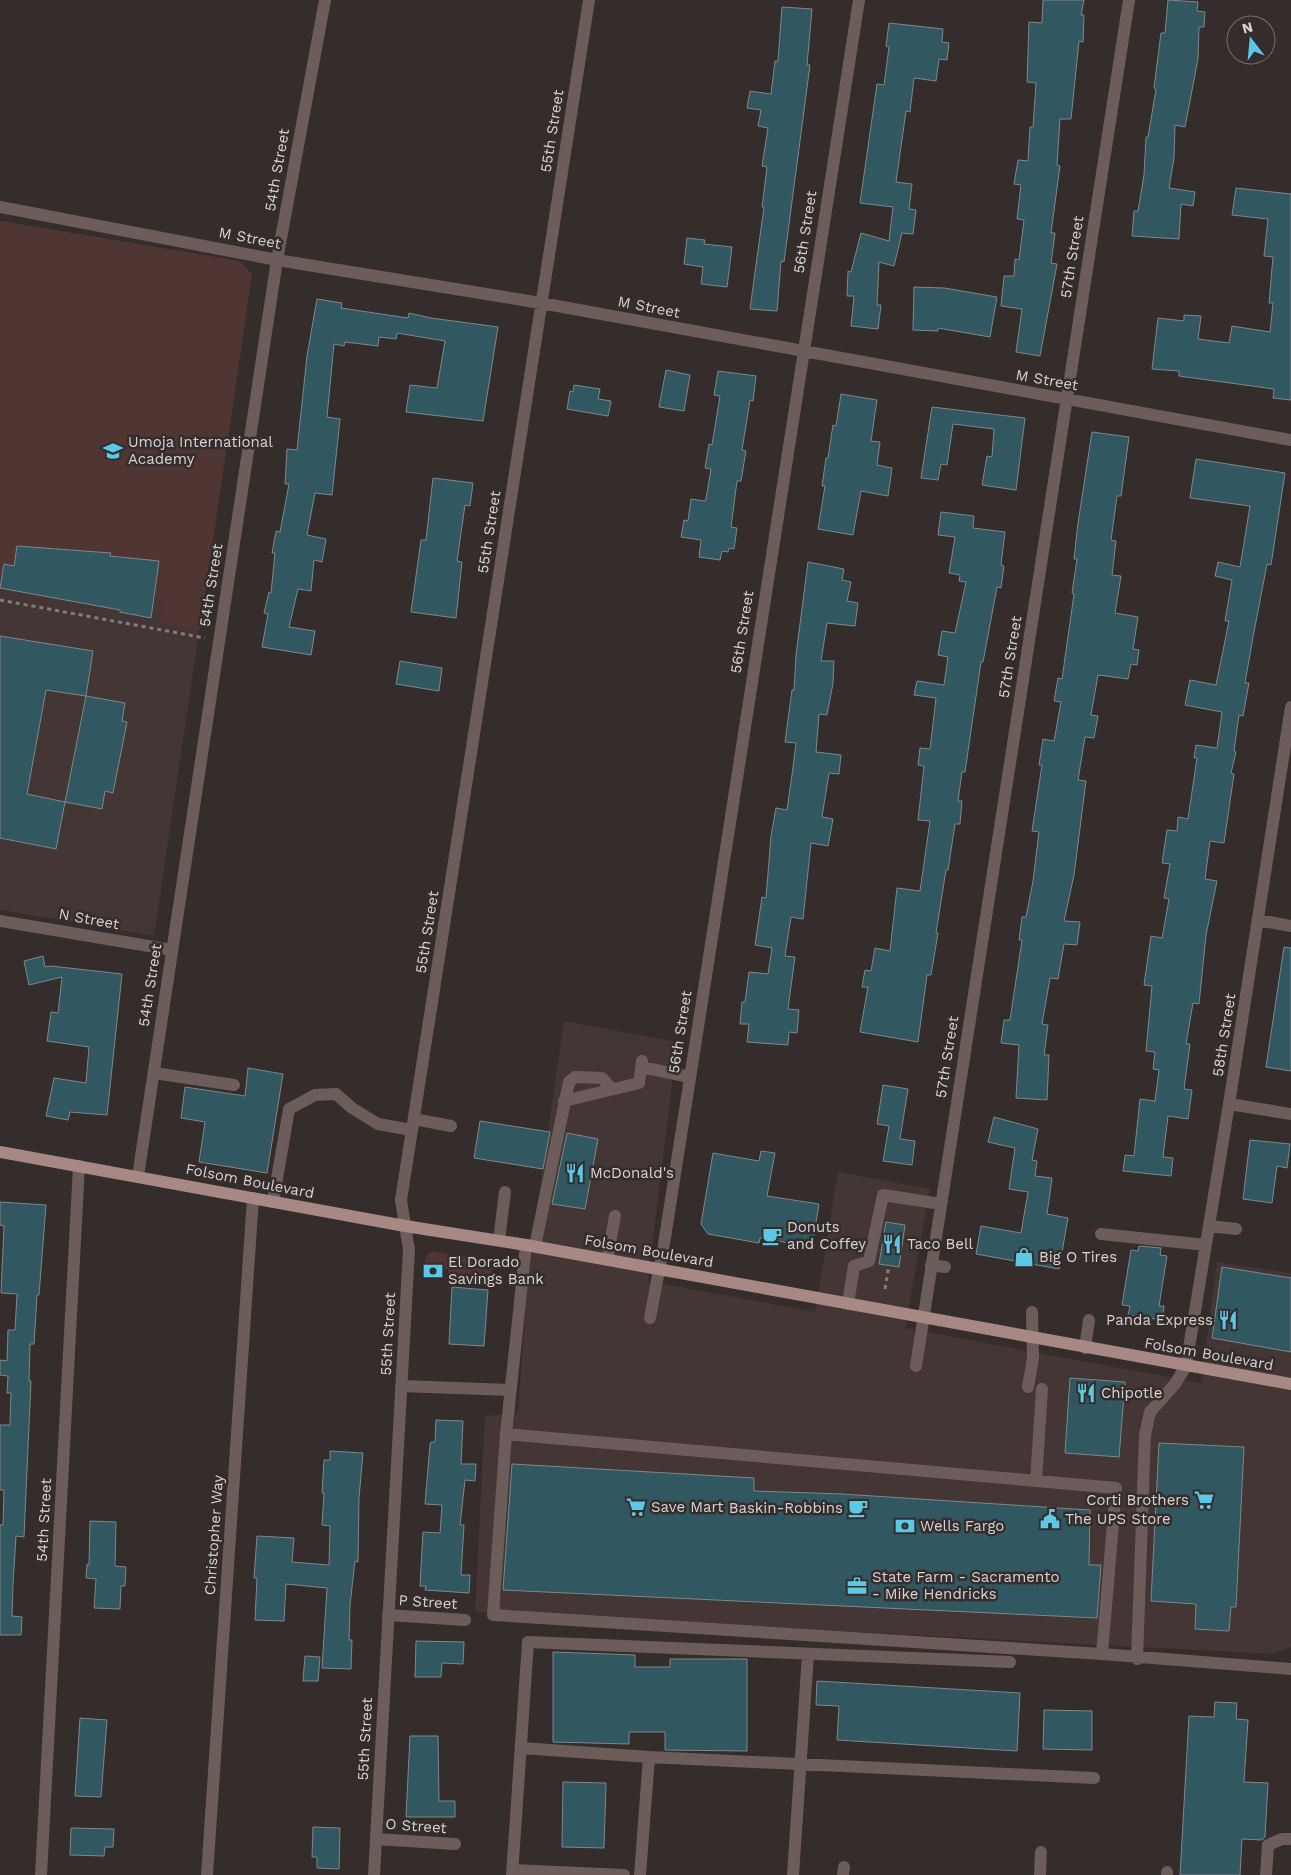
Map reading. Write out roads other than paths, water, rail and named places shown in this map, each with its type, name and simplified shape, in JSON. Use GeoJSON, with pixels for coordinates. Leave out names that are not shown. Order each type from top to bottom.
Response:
{"type":"FeatureCollection","features":[{"type":"Feature","properties":{"kind":"main road","name":"Folsom Boulevard"},"geometry":{"type":"LineString","coordinates":[[0,1152],[405,1226],[499,1240],[1291,1384]]}},
{"type":"Feature","properties":{"kind":"street","name":"54th Street"},"geometry":{"type":"LineString","coordinates":[[138,1176],[277,260],[324,0]]}},
{"type":"Feature","properties":{"kind":"street","name":"55th Street"},"geometry":{"type":"LineString","coordinates":[[374,1875],[409,1250],[401,1200],[589,0]]}},
{"type":"Feature","properties":{"kind":"street","name":"56th Street"},"geometry":{"type":"LineString","coordinates":[[650,1318],[660,1269],[802,352],[859,0]]}},
{"type":"Feature","properties":{"kind":"street","name":"57th Street"},"geometry":{"type":"LineString","coordinates":[[916,1366],[1129,0]]}},
{"type":"Feature","properties":{"kind":"street","name":"M Street"},"geometry":{"type":"LineString","coordinates":[[0,207],[277,260],[541,303],[1291,440]]}},
{"type":"Feature","properties":{"kind":"street","name":"58th Street"},"geometry":{"type":"LineString","coordinates":[[1186,1366],[1230,1104],[1258,920],[1286,774],[1291,707]]}},
{"type":"Feature","properties":{"kind":"street"},"geometry":{"type":"LineString","coordinates":[[1258,920],[1291,926]]}},
{"type":"Feature","properties":{"kind":"street","name":"N Street"},"geometry":{"type":"LineString","coordinates":[[0,921],[172,950]]}},
{"type":"Feature","properties":{"kind":"street"},"geometry":{"type":"LineString","coordinates":[[564,1101],[638,1083],[642,1064],[690,1077]]}},
{"type":"Feature","properties":{"kind":"street"},"geometry":{"type":"LineString","coordinates":[[154,1073],[234,1085]]}},
{"type":"Feature","properties":{"kind":"street"},"geometry":{"type":"LineString","coordinates":[[612,1089],[602,1078],[574,1077],[569,1082],[531,1246],[510,1390],[493,1615],[1102,1654],[1291,1669]]}},
{"type":"Feature","properties":{"kind":"street"},"geometry":{"type":"LineString","coordinates":[[274,1202],[289,1109],[315,1095],[336,1094],[352,1108],[378,1124],[451,1126]]}},
{"type":"Feature","properties":{"kind":"street"},"geometry":{"type":"LineString","coordinates":[[1230,1104],[1291,1114]]}},
{"type":"Feature","properties":{"kind":"street","name":"54th Street"},"geometry":{"type":"LineString","coordinates":[[41,1875],[79,1166]]}},
{"type":"Feature","properties":{"kind":"street"},"geometry":{"type":"LineString","coordinates":[[499,1240],[504,1192]]}},
{"type":"Feature","properties":{"kind":"street"},"geometry":{"type":"LineString","coordinates":[[848,1304],[854,1266],[869,1261],[883,1194],[941,1204]]}},
{"type":"Feature","properties":{"kind":"street","name":"Christopher Way"},"geometry":{"type":"LineString","coordinates":[[207,1875],[254,1198]]}},
{"type":"Feature","properties":{"kind":"street"},"geometry":{"type":"LineString","coordinates":[[607,1260],[615,1216]]}},
{"type":"Feature","properties":{"kind":"street"},"geometry":{"type":"LineString","coordinates":[[1209,1226],[1236,1229]]}},
{"type":"Feature","properties":{"kind":"street"},"geometry":{"type":"LineString","coordinates":[[1101,1234],[1206,1244]]}},
{"type":"Feature","properties":{"kind":"street"},"geometry":{"type":"LineString","coordinates":[[931,1264],[945,1267]]}},
{"type":"Feature","properties":{"kind":"street"},"geometry":{"type":"LineString","coordinates":[[1028,1387],[1034,1338],[1032,1312]]}},
{"type":"Feature","properties":{"kind":"street"},"geometry":{"type":"LineString","coordinates":[[1085,1348],[1089,1320]]}},
{"type":"Feature","properties":{"kind":"street"},"geometry":{"type":"LineString","coordinates":[[1137,1658],[1145,1435],[1150,1412],[1174,1384],[1186,1366]]}},
{"type":"Feature","properties":{"kind":"street"},"geometry":{"type":"LineString","coordinates":[[401,1386],[510,1390]]}},
{"type":"Feature","properties":{"kind":"street"},"geometry":{"type":"LineString","coordinates":[[1036,1482],[1042,1389]]}},
{"type":"Feature","properties":{"kind":"street"},"geometry":{"type":"LineString","coordinates":[[506,1434],[1116,1488],[1102,1654]]}},
{"type":"Feature","properties":{"kind":"street","name":"P Street"},"geometry":{"type":"LineString","coordinates":[[388,1615],[466,1620]]}},
{"type":"Feature","properties":{"kind":"street"},"geometry":{"type":"LineString","coordinates":[[624,1875],[513,1873],[528,1642],[1010,1662]]}},
{"type":"Feature","properties":{"kind":"street"},"geometry":{"type":"LineString","coordinates":[[794,1875],[808,1654]]}},
{"type":"Feature","properties":{"kind":"street"},"geometry":{"type":"LineString","coordinates":[[521,1748],[650,1757],[1094,1778]]}},
{"type":"Feature","properties":{"kind":"street"},"geometry":{"type":"LineString","coordinates":[[640,1875],[650,1757]]}},
{"type":"Feature","properties":{"kind":"street"},"geometry":{"type":"LineString","coordinates":[[1266,1875],[1268,1845],[1282,1839],[1291,1839]]}},
{"type":"Feature","properties":{"kind":"street","name":"O Street"},"geometry":{"type":"LineString","coordinates":[[376,1840],[455,1844]]}},
{"type":"Feature","properties":{"kind":"street"},"geometry":{"type":"LineString","coordinates":[[1040,1875],[1041,1852]]}},
{"type":"Feature","properties":{"kind":"place","name":"Umoja International Academy"},"geometry":{"type":"Point","coordinates":[113,451]}},
{"type":"Feature","properties":{"kind":"place","name":"McDonald's"},"geometry":{"type":"Point","coordinates":[575,1173]}},
{"type":"Feature","properties":{"kind":"place","name":"Donuts and Coffey"},"geometry":{"type":"Point","coordinates":[772,1236]}},
{"type":"Feature","properties":{"kind":"place","name":"Taco Bell"},"geometry":{"type":"Point","coordinates":[892,1244]}},
{"type":"Feature","properties":{"kind":"place","name":"Big O Tires"},"geometry":{"type":"Point","coordinates":[1024,1257]}},
{"type":"Feature","properties":{"kind":"place","name":"El Dorado Savings Bank"},"geometry":{"type":"Point","coordinates":[433,1271]}},
{"type":"Feature","properties":{"kind":"place","name":"Panda Express"},"geometry":{"type":"Point","coordinates":[1228,1320]}},
{"type":"Feature","properties":{"kind":"place","name":"Chipotle"},"geometry":{"type":"Point","coordinates":[1086,1393]}},
{"type":"Feature","properties":{"kind":"place","name":"Corti Brothers"},"geometry":{"type":"Point","coordinates":[1204,1500]}},
{"type":"Feature","properties":{"kind":"place","name":"Save Mart"},"geometry":{"type":"Point","coordinates":[636,1507]}},
{"type":"Feature","properties":{"kind":"place","name":"Baskin-Robbins"},"geometry":{"type":"Point","coordinates":[858,1508]}},
{"type":"Feature","properties":{"kind":"place","name":"The UPS Store"},"geometry":{"type":"Point","coordinates":[1050,1519]}},
{"type":"Feature","properties":{"kind":"place","name":"Wells Fargo"},"geometry":{"type":"Point","coordinates":[905,1526]}},
{"type":"Feature","properties":{"kind":"place","name":"State Farm - Sacramento - Mike Hendricks"},"geometry":{"type":"Point","coordinates":[857,1586]}}]}
